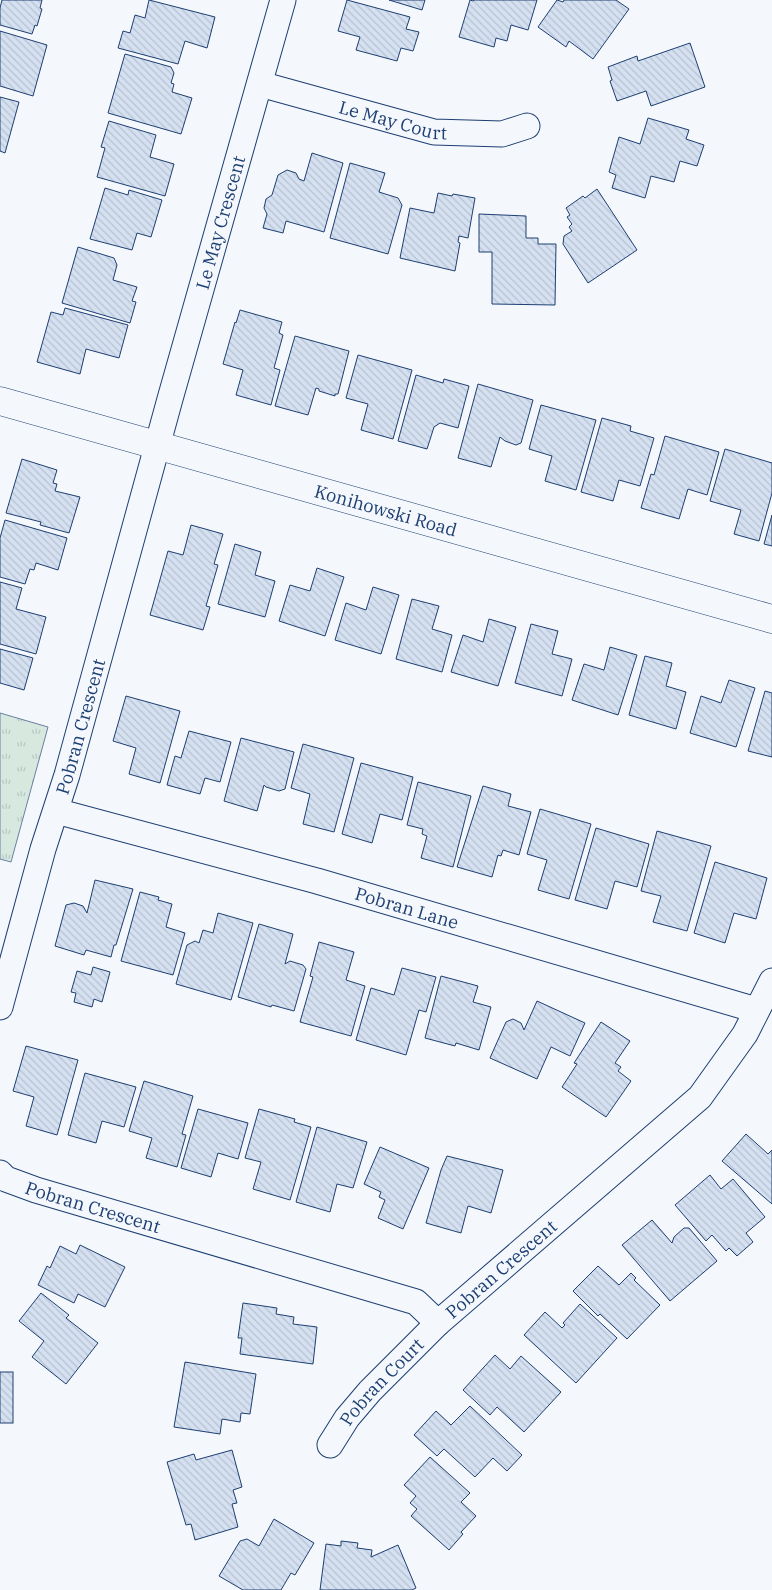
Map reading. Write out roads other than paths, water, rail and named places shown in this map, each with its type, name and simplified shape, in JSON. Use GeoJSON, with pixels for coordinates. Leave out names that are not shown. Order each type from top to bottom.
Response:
{"type":"FeatureCollection","features":[{"type":"Feature","properties":{"kind":"street","name":"Le May Crescent"},"geometry":{"type":"LineString","coordinates":[[157,445],[283,0]]}},
{"type":"Feature","properties":{"kind":"street","name":"Le May Court"},"geometry":{"type":"LineString","coordinates":[[260,84],[434,132],[502,134],[526,126]]}},
{"type":"Feature","properties":{"kind":"street","name":"Konihowski Road"},"geometry":{"type":"LineString","coordinates":[[0,401],[772,618]]}},
{"type":"Feature","properties":{"kind":"street","name":"Pobran Crescent"},"geometry":{"type":"LineString","coordinates":[[0,1007],[157,445]]}},
{"type":"Feature","properties":{"kind":"street","name":"Pobran Lane"},"geometry":{"type":"LineString","coordinates":[[56,811],[317,882],[756,1010]]}},
{"type":"Feature","properties":{"kind":"street","name":"Pobran Crescent"},"geometry":{"type":"LineString","coordinates":[[0,1173],[6,1179],[36,1190],[416,1302],[438,1323],[700,1097],[745,1034],[772,981]]}},
{"type":"Feature","properties":{"kind":"street","name":"Pobran Court"},"geometry":{"type":"LineString","coordinates":[[330,1445],[347,1418],[370,1391],[438,1323]]}}]}
